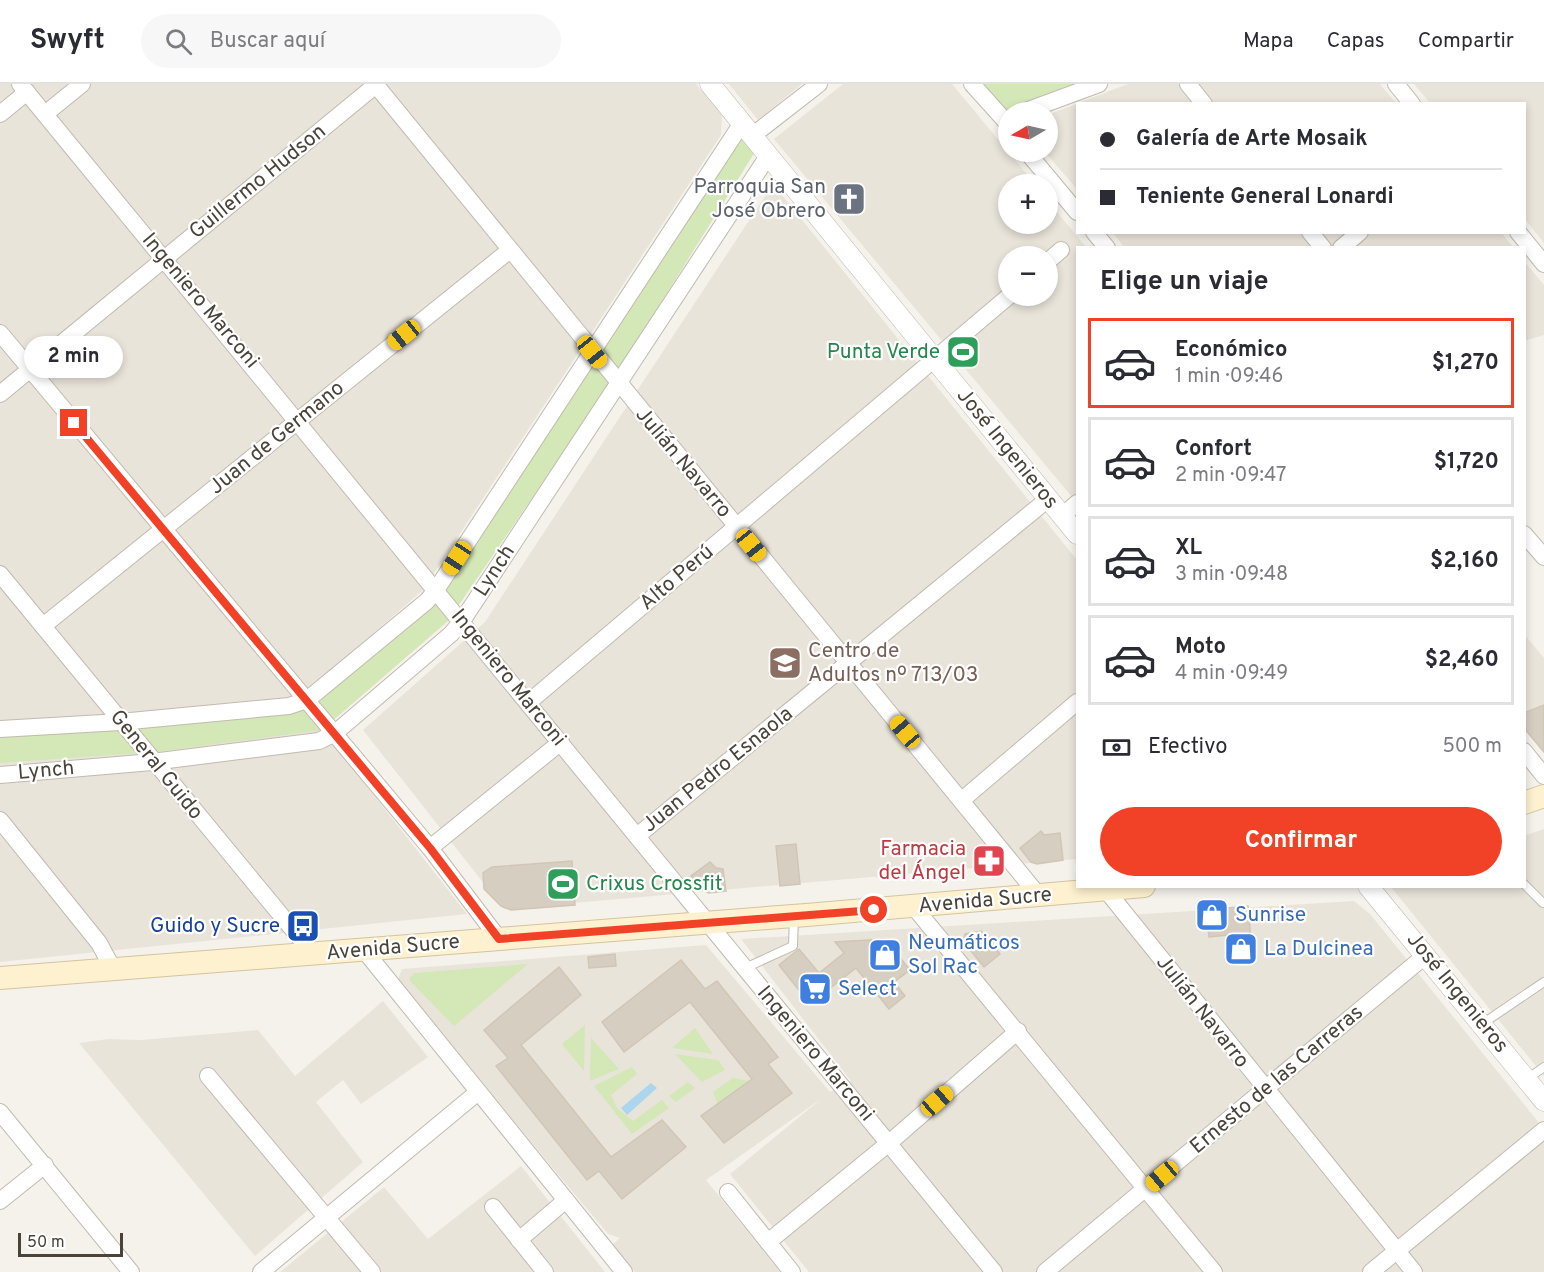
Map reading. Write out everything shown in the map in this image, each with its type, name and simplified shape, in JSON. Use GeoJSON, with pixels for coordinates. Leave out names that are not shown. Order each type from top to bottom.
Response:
{"type":"FeatureCollection","features":[{"type":"Feature","properties":{"kind":"main road"},"geometry":{"type":"LineString","coordinates":[[1526,802],[1544,796]]}},
{"type":"Feature","properties":{"kind":"main road","name":"Avenida Sucre"},"geometry":{"type":"LineString","coordinates":[[0,978],[708,925],[1125,888]]}},
{"type":"Feature","properties":{"kind":"street"},"geometry":{"type":"LineString","coordinates":[[45,114],[82,84]]}},
{"type":"Feature","properties":{"kind":"street","name":"Julián Navarro"},"geometry":{"type":"LineString","coordinates":[[376,84],[618,384],[1040,896]]}},
{"type":"Feature","properties":{"kind":"street","name":"Guillermo Hudson"},"geometry":{"type":"LineString","coordinates":[[0,394],[376,84]]}},
{"type":"Feature","properties":{"kind":"street","name":"José Ingenieros"},"geometry":{"type":"LineString","coordinates":[[710,84],[1048,499],[1070,510],[1076,531]]}},
{"type":"Feature","properties":{"kind":"street","name":"Lynch"},"geometry":{"type":"LineString","coordinates":[[0,729],[120,722],[289,706],[307,700],[427,601],[592,352],[747,130],[819,84]]}},
{"type":"Feature","properties":{"kind":"street"},"geometry":{"type":"LineString","coordinates":[[972,84],[998,111]]}},
{"type":"Feature","properties":{"kind":"street"},"geometry":{"type":"LineString","coordinates":[[1050,102],[1099,84]]}},
{"type":"Feature","properties":{"kind":"street"},"geometry":{"type":"LineString","coordinates":[[1188,84],[1202,102]]}},
{"type":"Feature","properties":{"kind":"street"},"geometry":{"type":"LineString","coordinates":[[1396,84],[1410,102]]}},
{"type":"Feature","properties":{"kind":"street"},"geometry":{"type":"LineString","coordinates":[[0,114],[24,88]]}},
{"type":"Feature","properties":{"kind":"street","name":"Ingeniero Marconi"},"geometry":{"type":"LineString","coordinates":[[24,88],[994,1272]]}},
{"type":"Feature","properties":{"kind":"street","name":"Lynch"},"geometry":{"type":"LineString","coordinates":[[0,775],[152,762],[309,743],[335,733],[462,621],[768,156]]}},
{"type":"Feature","properties":{"kind":"street"},"geometry":{"type":"LineString","coordinates":[[1035,162],[1076,211]]}},
{"type":"Feature","properties":{"kind":"street"},"geometry":{"type":"LineString","coordinates":[[1096,234],[1105,246]]}},
{"type":"Feature","properties":{"kind":"street"},"geometry":{"type":"LineString","coordinates":[[1312,234],[1321,246]]}},
{"type":"Feature","properties":{"kind":"street"},"geometry":{"type":"LineString","coordinates":[[1343,246],[1358,234]]}},
{"type":"Feature","properties":{"kind":"street"},"geometry":{"type":"LineString","coordinates":[[1520,234],[1544,264]]}},
{"type":"Feature","properties":{"kind":"street","name":"Juan de Germano"},"geometry":{"type":"LineString","coordinates":[[43,626],[510,250]]}},
{"type":"Feature","properties":{"kind":"street","name":"Alto Perú"},"geometry":{"type":"LineString","coordinates":[[529,702],[998,306]]}},
{"type":"Feature","properties":{"kind":"street"},"geometry":{"type":"LineString","coordinates":[[0,333],[162,530],[430,848],[499,939]]}},
{"type":"Feature","properties":{"kind":"street","name":"Juan Pedro Esnaola"},"geometry":{"type":"LineString","coordinates":[[638,836],[1048,499]]}},
{"type":"Feature","properties":{"kind":"street"},"geometry":{"type":"LineString","coordinates":[[1526,536],[1544,556]]}},
{"type":"Feature","properties":{"kind":"street","name":"General Guido"},"geometry":{"type":"LineString","coordinates":[[0,574],[152,762],[313,954]]}},
{"type":"Feature","properties":{"kind":"street"},"geometry":{"type":"LineString","coordinates":[[962,801],[1076,703]]}},
{"type":"Feature","properties":{"kind":"street"},"geometry":{"type":"LineString","coordinates":[[430,848],[561,742]]}},
{"type":"Feature","properties":{"kind":"street"},"geometry":{"type":"LineString","coordinates":[[1526,754],[1544,776]]}},
{"type":"Feature","properties":{"kind":"street"},"geometry":{"type":"LineString","coordinates":[[0,820],[99,943],[113,969]]}},
{"type":"Feature","properties":{"kind":"street","name":"José Ingenieros"},"geometry":{"type":"LineString","coordinates":[[1370,888],[1544,1101]]}},
{"type":"Feature","properties":{"kind":"street","name":"Julián Navarro"},"geometry":{"type":"LineString","coordinates":[[1106,890],[1414,1272]]}},
{"type":"Feature","properties":{"kind":"street"},"geometry":{"type":"LineString","coordinates":[[914,907],[1018,1030],[1145,1190],[1214,1272]]}},
{"type":"Feature","properties":{"kind":"street"},"geometry":{"type":"LineString","coordinates":[[364,950],[624,1272]]}},
{"type":"Feature","properties":{"kind":"street","name":"Ernesto de las Carreras"},"geometry":{"type":"LineString","coordinates":[[1044,1272],[1426,955]]}},
{"type":"Feature","properties":{"kind":"street"},"geometry":{"type":"LineString","coordinates":[[768,1242],[889,1143],[1018,1030]]}},
{"type":"Feature","properties":{"kind":"street"},"geometry":{"type":"LineString","coordinates":[[208,1076],[372,1272]]}},
{"type":"Feature","properties":{"kind":"street"},"geometry":{"type":"LineString","coordinates":[[261,1272],[478,1092]]}},
{"type":"Feature","properties":{"kind":"street"},"geometry":{"type":"LineString","coordinates":[[0,1112],[132,1272]]}},
{"type":"Feature","properties":{"kind":"street"},"geometry":{"type":"LineString","coordinates":[[1371,1272],[1544,1130]]}},
{"type":"Feature","properties":{"kind":"street"},"geometry":{"type":"LineString","coordinates":[[0,1201],[45,1165]]}},
{"type":"Feature","properties":{"kind":"street"},"geometry":{"type":"LineString","coordinates":[[728,1192],[792,1272]]}},
{"type":"Feature","properties":{"kind":"street"},"geometry":{"type":"LineString","coordinates":[[519,1240],[566,1200]]}},
{"type":"Feature","properties":{"kind":"street"},"geometry":{"type":"LineString","coordinates":[[493,1207],[545,1272]]}},
{"type":"Feature","properties":{"kind":"lane"},"geometry":{"type":"LineString","coordinates":[[1526,886],[1543,903]]}},
{"type":"Feature","properties":{"kind":"lane"},"geometry":{"type":"LineString","coordinates":[[744,968],[793,946],[794,917]]}},
{"type":"Feature","properties":{"kind":"lane"},"geometry":{"type":"LineString","coordinates":[[1482,1024],[1544,982]]}},
{"type":"Feature","properties":{"kind":"lane"},"geometry":{"type":"LineString","coordinates":[[1527,1080],[1544,1067]]}},
{"type":"Feature","properties":{"kind":"shaded area"},"geometry":{"type":"Polygon","coordinates":[[[0,84],[696,84],[722,115],[721,135],[423,590],[312,687],[294,693],[467,914],[0,962],[0,84]]]}},
{"type":"Feature","properties":{"kind":"shaded area"},"geometry":{"type":"Polygon","coordinates":[[[729,84],[802,84],[758,120],[729,84]]]}},
{"type":"Feature","properties":{"kind":"shaded area"},"geometry":{"type":"Polygon","coordinates":[[[843,84],[952,84],[998,139],[998,162],[1017,162],[1027,174],[998,174],[998,234],[1058,234],[1058,213],[1085,246],[1076,246],[1076,502],[774,139],[843,84]]]}},
{"type":"Feature","properties":{"kind":"shaded area"},"geometry":{"type":"Polygon","coordinates":[[[1128,84],[1380,84],[1395,102],[1081,102],[1128,84]]]}},
{"type":"Feature","properties":{"kind":"shaded area"},"geometry":{"type":"Polygon","coordinates":[[[1414,84],[1544,84],[1544,243],[1526,220],[1526,102],[1429,102],[1414,84]]]}},
{"type":"Feature","properties":{"kind":"shaded area"},"geometry":{"type":"Polygon","coordinates":[[[1076,104],[1076,188],[1054,162],[1058,162],[1058,111],[1076,104]]]}},
{"type":"Feature","properties":{"kind":"shaded area"},"geometry":{"type":"Polygon","coordinates":[[[773,184],[1076,559],[1076,859],[504,909],[363,730],[485,622],[773,184]]]}},
{"type":"Feature","properties":{"kind":"shaded area"},"geometry":{"type":"Polygon","coordinates":[[[1114,234],[1503,234],[1512,246],[1123,246],[1114,234]]]}},
{"type":"Feature","properties":{"kind":"shaded area"},"geometry":{"type":"Polygon","coordinates":[[[1526,263],[1544,285],[1544,335],[1526,340],[1526,263]]]}},
{"type":"Feature","properties":{"kind":"shaded area"},"geometry":{"type":"Polygon","coordinates":[[[1526,636],[1544,658],[1544,705],[1526,712],[1526,636]]]}},
{"type":"Feature","properties":{"kind":"shaded area"},"geometry":{"type":"Polygon","coordinates":[[[1544,829],[1544,1076],[1392,888],[1526,888],[1526,835],[1544,829]]]}},
{"type":"Feature","properties":{"kind":"shaded area"},"geometry":{"type":"Polygon","coordinates":[[[1354,901],[1370,914],[1544,1129],[1544,1272],[809,1272],[730,1174],[821,1099],[706,1180],[780,1272],[635,1272],[612,1245],[620,1238],[608,1234],[397,982],[402,969],[706,945],[830,1092],[851,1081],[741,939],[1354,901]]]}},
{"type":"Feature","properties":{"kind":"shaded area"},"geometry":{"type":"Polygon","coordinates":[[[383,1001],[428,1057],[361,1104],[343,1080],[316,1102],[363,1162],[255,1256],[79,1043],[108,1039],[141,1040],[258,1030],[295,1076],[383,1001]]]}},
{"type":"Feature","properties":{"kind":"shaded area"},"geometry":{"type":"Polygon","coordinates":[[[521,1166],[605,1272],[280,1272],[384,1187],[428,1239],[521,1166]]]}},
{"type":"Feature","properties":{"kind":"green space"},"geometry":{"type":"Polygon","coordinates":[[[972,84],[1099,84],[1050,102],[998,102],[998,104],[972,84]]]}},
{"type":"Feature","properties":{"kind":"green space"},"geometry":{"type":"Polygon","coordinates":[[[741,133],[755,152],[612,381],[448,621],[322,730],[155,752],[0,763],[0,736],[311,709],[433,601],[741,133]]]}},
{"type":"Feature","properties":{"kind":"green space"},"geometry":{"type":"Polygon","coordinates":[[[528,964],[454,1026],[410,981],[410,977],[415,973],[528,964]]]}},
{"type":"Feature","properties":{"kind":"green space"},"geometry":{"type":"Polygon","coordinates":[[[585,1025],[584,1071],[562,1044],[585,1025]]]}},
{"type":"Feature","properties":{"kind":"green space"},"geometry":{"type":"Polygon","coordinates":[[[695,1028],[713,1054],[672,1048],[695,1028]]]}},
{"type":"Feature","properties":{"kind":"green space"},"geometry":{"type":"Polygon","coordinates":[[[591,1038],[619,1069],[590,1081],[591,1038]]]}},
{"type":"Feature","properties":{"kind":"green space"},"geometry":{"type":"Polygon","coordinates":[[[675,1054],[718,1060],[725,1070],[702,1082],[675,1054]]]}},
{"type":"Feature","properties":{"kind":"green space"},"geometry":{"type":"Polygon","coordinates":[[[632,1067],[637,1074],[611,1095],[617,1108],[633,1121],[662,1100],[669,1108],[632,1134],[594,1086],[632,1067]]]}},
{"type":"Feature","properties":{"kind":"green space"},"geometry":{"type":"Polygon","coordinates":[[[733,1078],[749,1081],[718,1104],[713,1092],[733,1078]]]}},
{"type":"Feature","properties":{"kind":"green space"},"geometry":{"type":"Polygon","coordinates":[[[688,1082],[695,1088],[676,1102],[669,1096],[688,1082]]]}},
{"type":"Feature","properties":{"kind":"water"},"geometry":{"type":"Polygon","coordinates":[[[651,1083],[657,1088],[627,1115],[621,1108],[651,1083]]]}},
{"type":"Feature","properties":{"kind":"building"},"geometry":{"type":"Polygon","coordinates":[[[1544,705],[1544,752],[1526,730],[1526,712],[1544,705]]]}},
{"type":"Feature","properties":{"kind":"building"},"geometry":{"type":"Polygon","coordinates":[[[1041,831],[1044,835],[1060,833],[1063,860],[1037,864],[1031,862],[1020,848],[1041,831]]]}},
{"type":"Feature","properties":{"kind":"building"},"geometry":{"type":"Polygon","coordinates":[[[796,844],[800,884],[780,886],[776,846],[796,844]]]}},
{"type":"Feature","properties":{"kind":"building"},"geometry":{"type":"Polygon","coordinates":[[[572,861],[575,905],[511,910],[501,906],[484,889],[483,873],[492,867],[572,861]]]}},
{"type":"Feature","properties":{"kind":"building"},"geometry":{"type":"Polygon","coordinates":[[[710,862],[716,868],[723,869],[726,891],[709,893],[700,889],[691,876],[710,862]]]}},
{"type":"Feature","properties":{"kind":"building","name":"La Dulcinea"},"geometry":{"type":"Polygon","coordinates":[[[1248,906],[1253,963],[1232,965],[1229,935],[1209,937],[1206,910],[1248,906]]]}},
{"type":"Feature","properties":{"kind":"building"},"geometry":{"type":"Polygon","coordinates":[[[981,931],[1000,954],[984,967],[963,941],[965,934],[981,931]]]}},
{"type":"Feature","properties":{"kind":"building"},"geometry":{"type":"Polygon","coordinates":[[[885,939],[910,970],[894,982],[905,996],[889,1009],[856,968],[810,1004],[779,965],[799,949],[819,973],[844,953],[835,942],[885,939]]]}},
{"type":"Feature","properties":{"kind":"building"},"geometry":{"type":"Polygon","coordinates":[[[615,954],[616,966],[589,968],[588,957],[615,954]]]}},
{"type":"Feature","properties":{"kind":"building"},"geometry":{"type":"Polygon","coordinates":[[[681,960],[705,989],[717,981],[778,1057],[768,1064],[792,1093],[724,1143],[701,1116],[752,1079],[690,1002],[624,1052],[602,1022],[681,960]]]}},
{"type":"Feature","properties":{"kind":"building"},"geometry":{"type":"Polygon","coordinates":[[[559,967],[581,995],[521,1045],[611,1157],[662,1120],[686,1147],[622,1199],[599,1171],[587,1180],[496,1066],[508,1058],[484,1030],[559,967]]]}},
{"type":"Feature","properties":{"kind":"place","name":"Parroquia San José Obrero"},"geometry":{"type":"Point","coordinates":[849,199]}},
{"type":"Feature","properties":{"kind":"place","name":"Punta Verde"},"geometry":{"type":"Point","coordinates":[963,352]}},
{"type":"Feature","properties":{"kind":"place","name":"Centro de Adultos nº 713/03"},"geometry":{"type":"Point","coordinates":[785,663]}},
{"type":"Feature","properties":{"kind":"place","name":"Farmacia del Ángel"},"geometry":{"type":"Point","coordinates":[989,861]}},
{"type":"Feature","properties":{"kind":"place","name":"Crixus Crossfit"},"geometry":{"type":"Point","coordinates":[563,884]}},
{"type":"Feature","properties":{"kind":"place","name":"Sunrise"},"geometry":{"type":"Point","coordinates":[1212,915]}},
{"type":"Feature","properties":{"kind":"place","name":"Guido y Sucre"},"geometry":{"type":"Point","coordinates":[303,926]}},
{"type":"Feature","properties":{"kind":"place","name":"La Dulcinea"},"geometry":{"type":"Point","coordinates":[1241,949]}},
{"type":"Feature","properties":{"kind":"place","name":"Neumáticos Sol Rac"},"geometry":{"type":"Point","coordinates":[885,955]}},
{"type":"Feature","properties":{"kind":"place","name":"Select"},"geometry":{"type":"Point","coordinates":[815,989]}},
{"type":"Feature","properties":{"kind":"route"},"geometry":{"type":"LineString","coordinates":[[74,423],[430,848],[499,939],[591,931],[708,925],[874,910]]}}]}
